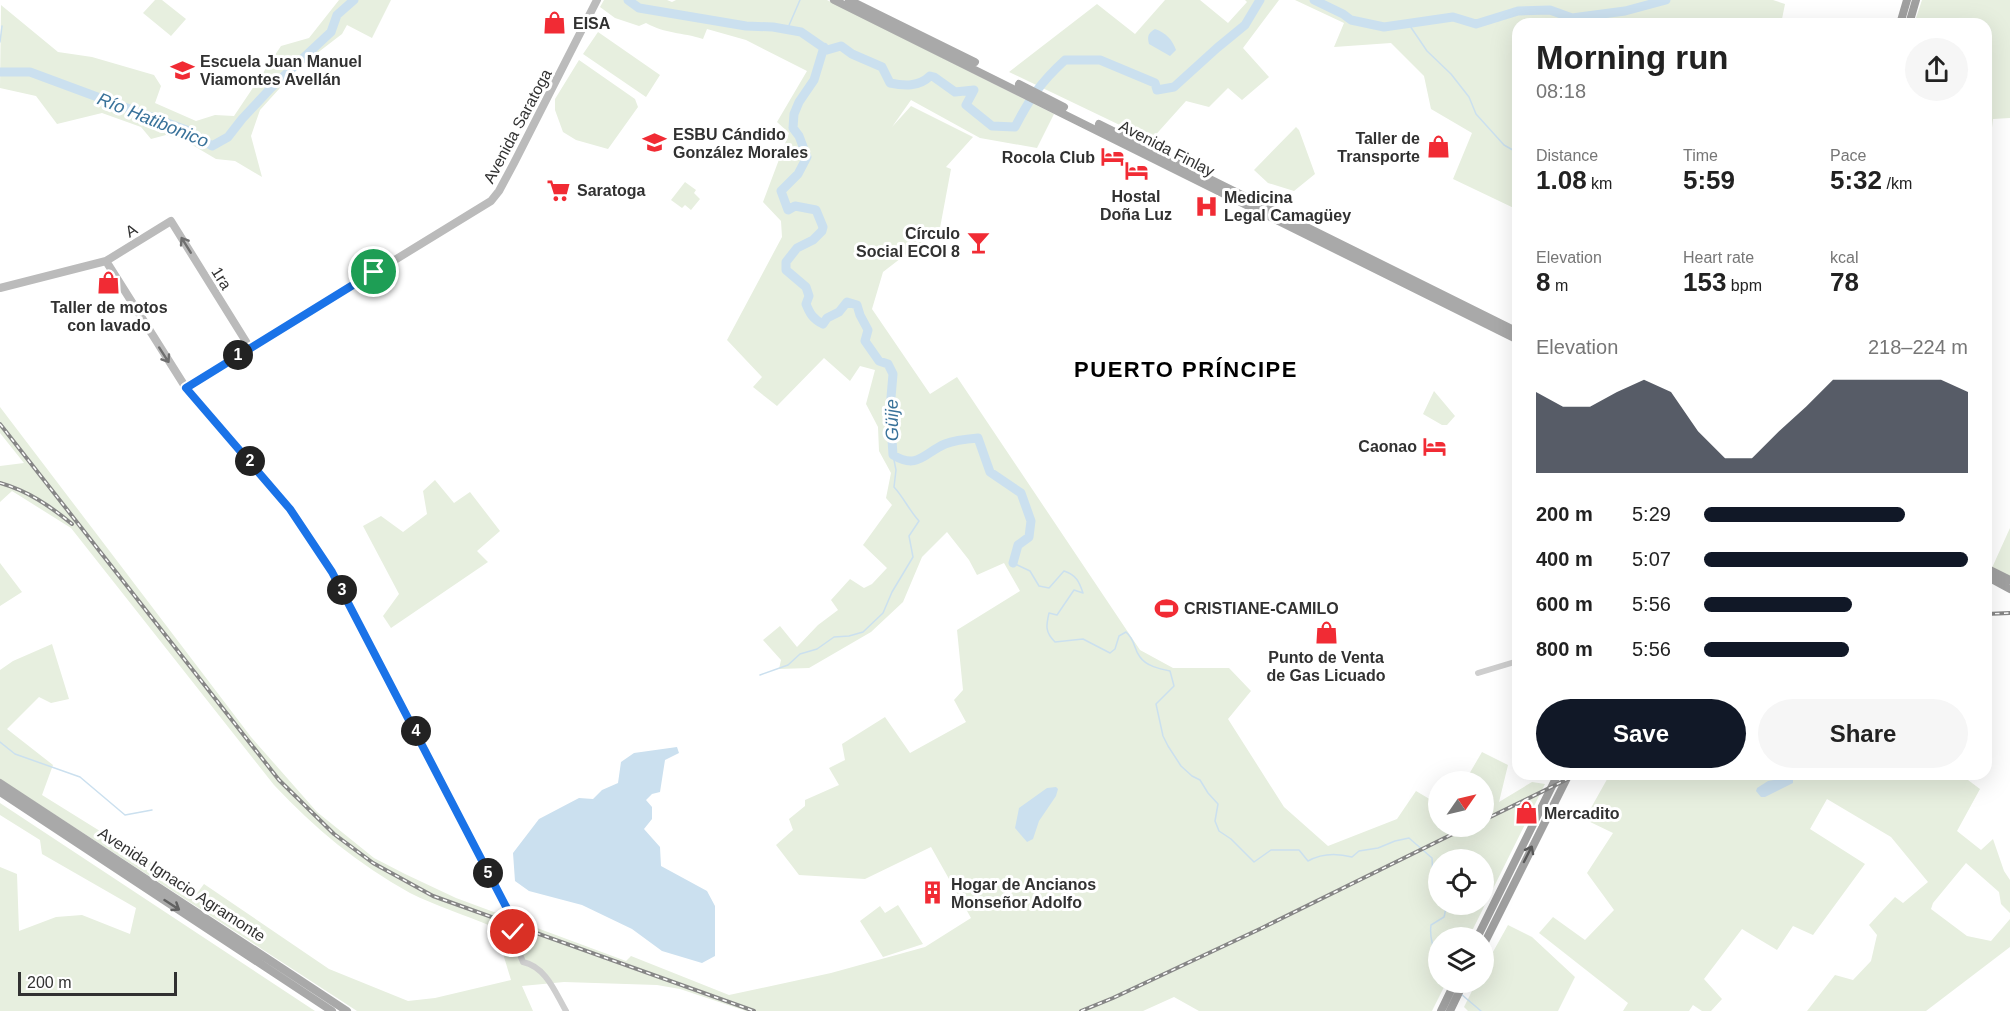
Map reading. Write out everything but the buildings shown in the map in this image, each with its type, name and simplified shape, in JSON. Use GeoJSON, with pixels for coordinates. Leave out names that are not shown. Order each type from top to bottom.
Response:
{"type":"FeatureCollection","features":[{"type":"Feature","properties":{"kind":"highway"},"geometry":{"type":"LineString","coordinates":[[1905,18],[1907,0]]}},
{"type":"Feature","properties":{"kind":"highway"},"geometry":{"type":"LineString","coordinates":[[1907,18],[1916,0]]}},
{"type":"Feature","properties":{"kind":"highway"},"geometry":{"type":"LineString","coordinates":[[1992,571],[2010,580]]}},
{"type":"Feature","properties":{"kind":"highway"},"geometry":{"type":"LineString","coordinates":[[1992,579],[2010,589]]}},
{"type":"Feature","properties":{"kind":"highway"},"geometry":{"type":"LineString","coordinates":[[1482,927],[1555,780]]}},
{"type":"Feature","properties":{"kind":"highway"},"geometry":{"type":"LineString","coordinates":[[1492,927],[1566,780]]}},
{"type":"Feature","properties":{"kind":"highway"},"geometry":{"type":"LineString","coordinates":[[1441,1011],[1455,993]]}},
{"type":"Feature","properties":{"kind":"highway"},"geometry":{"type":"LineString","coordinates":[[1450,1011],[1453,996]]}},
{"type":"Feature","properties":{"kind":"main road","name":"Avenida Saratoga"},"geometry":{"type":"LineString","coordinates":[[186,388],[491,201],[504,182],[597,0]]}},
{"type":"Feature","properties":{"kind":"main road","name":"Avenida Finlay"},"geometry":{"type":"LineString","coordinates":[[834,0],[890,23]]}},
{"type":"Feature","properties":{"kind":"main road","name":"Avenida Finlay"},"geometry":{"type":"LineString","coordinates":[[849,0],[1017,87],[1512,329]]}},
{"type":"Feature","properties":{"kind":"main road","name":"Avenida Finlay"},"geometry":{"type":"LineString","coordinates":[[1042,99],[1512,337]]}},
{"type":"Feature","properties":{"kind":"main road","name":"1ra"},"geometry":{"type":"LineString","coordinates":[[171,221],[250,348]]}},
{"type":"Feature","properties":{"kind":"main road","name":"A"},"geometry":{"type":"LineString","coordinates":[[0,288],[106,261],[171,221]]}},
{"type":"Feature","properties":{"kind":"main road"},"geometry":{"type":"LineString","coordinates":[[106,261],[186,388]]}},
{"type":"Feature","properties":{"kind":"main road","name":"Avenida Ignacio Agramonte"},"geometry":{"type":"LineString","coordinates":[[0,783],[347,1011]]}},
{"type":"Feature","properties":{"kind":"main road","name":"Avenida Ignacio Agramonte"},"geometry":{"type":"LineString","coordinates":[[0,792],[332,1011]]}},
{"type":"Feature","properties":{"kind":"street"},"geometry":{"type":"LineString","coordinates":[[186,388],[290,509],[332,572],[514,922],[514,940],[523,962],[534,964],[545,974],[566,1011]]}},
{"type":"Feature","properties":{"kind":"street"},"geometry":{"type":"LineString","coordinates":[[1478,673],[1512,663]]}},
{"type":"Feature","properties":{"kind":"green space"},"geometry":{"type":"Polygon","coordinates":[[[155,0],[162,0],[186,19],[171,36],[143,13],[155,0]]]}},
{"type":"Feature","properties":{"kind":"green space"},"geometry":{"type":"Polygon","coordinates":[[[339,0],[391,0],[372,38],[347,25],[342,34],[299,67],[260,110],[251,136],[262,177],[235,161],[216,159],[189,143],[166,135],[151,139],[141,127],[102,113],[57,124],[36,96],[0,88],[1,5],[58,52],[92,57],[154,75],[161,86],[155,103],[196,121],[215,115],[234,116],[281,46],[309,38],[339,0]]]}},
{"type":"Feature","properties":{"kind":"green space"},"geometry":{"type":"Polygon","coordinates":[[[604,0],[667,0],[672,2],[676,0],[827,0],[1054,114],[1037,148],[980,138],[911,100],[892,127],[911,106],[973,137],[946,167],[951,169],[940,228],[883,272],[872,309],[930,394],[957,377],[1140,650],[1173,668],[1229,668],[1251,691],[1228,719],[1284,807],[1328,846],[1397,819],[1416,791],[1428,798],[1428,837],[1494,837],[1494,771],[1471,771],[1482,752],[1508,765],[1499,802],[1532,782],[1545,784],[1494,887],[1494,849],[1428,849],[1428,915],[1480,915],[1474,927],[1428,927],[1428,993],[1441,993],[1432,1011],[1199,1011],[1174,997],[1143,1011],[746,1011],[680,989],[657,985],[564,982],[522,986],[533,1011],[357,1011],[0,779],[0,670],[13,661],[52,644],[69,699],[51,703],[39,697],[7,729],[53,765],[42,795],[198,892],[204,884],[329,969],[408,1001],[435,998],[511,980],[498,937],[491,926],[420,898],[391,882],[338,845],[289,801],[71,528],[12,491],[0,502],[0,466],[24,463],[0,433],[0,407],[251,737],[317,812],[374,858],[456,898],[626,961],[631,956],[729,995],[831,973],[925,947],[971,918],[931,847],[865,879],[799,875],[776,845],[793,830],[789,819],[805,806],[805,800],[839,785],[829,768],[845,760],[842,744],[885,717],[910,753],[966,722],[954,700],[963,690],[957,630],[1020,591],[1004,563],[977,575],[969,560],[947,532],[922,557],[903,602],[871,632],[809,668],[779,669],[781,660],[763,640],[780,626],[797,647],[818,625],[838,610],[831,600],[850,579],[864,588],[872,584],[887,568],[863,545],[892,505],[886,498],[891,473],[879,451],[878,427],[866,404],[875,370],[860,366],[850,381],[824,358],[777,406],[753,387],[762,377],[727,340],[782,237],[781,221],[763,202],[789,133],[777,122],[807,71],[746,40],[707,29],[703,39],[660,29],[646,23],[639,26],[615,18],[600,7],[604,0]]]}},
{"type":"Feature","properties":{"kind":"green space"},"geometry":{"type":"Polygon","coordinates":[[[1165,0],[1200,0],[1228,23],[1247,2],[1245,0],[1279,0],[1243,48],[1269,77],[1242,100],[1228,88],[1209,107],[1186,101],[1151,140],[1009,72],[1097,4],[1135,34],[1165,0]]]}},
{"type":"Feature","properties":{"kind":"green space"},"geometry":{"type":"Polygon","coordinates":[[[1295,0],[1773,0],[1785,4],[1782,18],[1512,18],[1512,207],[1453,179],[1472,133],[1431,109],[1424,76],[1391,43],[1334,47],[1344,23],[1295,0]]]}},
{"type":"Feature","properties":{"kind":"green space"},"geometry":{"type":"Polygon","coordinates":[[[1922,0],[2010,0],[2010,118],[1993,119],[1992,128],[1992,18],[1916,18],[1922,0]]]}},
{"type":"Feature","properties":{"kind":"green space"},"geometry":{"type":"Polygon","coordinates":[[[598,32],[660,75],[646,97],[583,54],[598,32]]]}},
{"type":"Feature","properties":{"kind":"green space"},"geometry":{"type":"Polygon","coordinates":[[[579,60],[635,99],[638,107],[608,149],[576,140],[563,132],[555,110],[555,99],[579,60]]]}},
{"type":"Feature","properties":{"kind":"green space"},"geometry":{"type":"Polygon","coordinates":[[[1296,127],[1315,174],[1294,191],[1268,183],[1254,170],[1296,127]]]}},
{"type":"Feature","properties":{"kind":"green space"},"geometry":{"type":"Polygon","coordinates":[[[685,182],[696,190],[694,193],[700,199],[691,210],[685,205],[682,208],[671,200],[685,182]]]}},
{"type":"Feature","properties":{"kind":"green space"},"geometry":{"type":"Polygon","coordinates":[[[1434,391],[1455,416],[1447,425],[1442,425],[1423,414],[1434,391]]]}},
{"type":"Feature","properties":{"kind":"green space"},"geometry":{"type":"Polygon","coordinates":[[[435,480],[454,503],[470,492],[500,531],[477,551],[488,562],[391,628],[383,616],[399,594],[363,526],[381,516],[403,532],[427,514],[423,491],[435,480]]]}},
{"type":"Feature","properties":{"kind":"green space"},"geometry":{"type":"Polygon","coordinates":[[[2010,528],[2010,580],[1992,571],[2010,528]]]}},
{"type":"Feature","properties":{"kind":"green space"},"geometry":{"type":"Polygon","coordinates":[[[0,563],[22,592],[0,606],[0,563]]]}},
{"type":"Feature","properties":{"kind":"green space"},"geometry":{"type":"Polygon","coordinates":[[[1607,780],[1968,780],[1980,789],[1957,831],[1981,850],[1993,839],[2004,871],[2010,880],[2010,913],[2001,904],[1999,892],[1966,863],[1933,903],[1931,909],[1967,936],[1991,941],[2010,919],[2010,947],[1926,1011],[1807,1011],[1835,975],[1853,980],[1871,961],[1877,935],[1869,925],[1895,897],[1903,903],[1928,882],[1891,837],[1827,799],[1810,829],[1865,864],[1813,935],[1793,926],[1777,950],[1742,929],[1704,979],[1722,999],[1711,1011],[1702,1011],[1693,1005],[1689,1011],[1623,1011],[1628,1003],[1539,933],[1553,917],[1585,940],[1614,910],[1587,873],[1613,833],[1586,820],[1607,780]]]}},
{"type":"Feature","properties":{"kind":"green space"},"geometry":{"type":"Polygon","coordinates":[[[0,803],[315,1011],[0,1011],[0,867],[17,874],[19,931],[56,917],[82,915],[130,934],[136,908],[42,854],[40,840],[0,815],[0,803]]]}},
{"type":"Feature","properties":{"kind":"green space"},"geometry":{"type":"Polygon","coordinates":[[[898,905],[923,944],[883,957],[860,921],[880,906],[885,913],[898,905]]]}},
{"type":"Feature","properties":{"kind":"green space"},"geometry":{"type":"Polygon","coordinates":[[[1508,925],[1532,937],[1575,977],[1558,1011],[1468,1011],[1464,1007],[1471,993],[1494,993],[1494,950],[1508,925]]]}},
{"type":"Feature","properties":{"kind":"water"},"geometry":{"type":"Polygon","coordinates":[[[1155,29],[1173,43],[1176,50],[1170,56],[1149,44],[1149,35],[1155,29]]]}},
{"type":"Feature","properties":{"kind":"water"},"geometry":{"type":"Polygon","coordinates":[[[677,747],[679,753],[665,760],[660,792],[652,794],[646,800],[652,807],[652,819],[644,829],[660,847],[661,866],[707,891],[715,906],[715,956],[702,963],[662,951],[632,929],[582,905],[529,891],[515,881],[513,853],[539,819],[579,798],[593,799],[602,790],[618,783],[621,762],[634,753],[677,747]]]}},
{"type":"Feature","properties":{"kind":"water"},"geometry":{"type":"Polygon","coordinates":[[[1793,780],[1793,783],[1761,797],[1756,791],[1757,788],[1768,781],[1793,780]]]}},
{"type":"Feature","properties":{"kind":"water"},"geometry":{"type":"Polygon","coordinates":[[[1056,787],[1058,789],[1056,796],[1039,821],[1033,839],[1027,842],[1015,828],[1019,808],[1047,788],[1056,787]]]}},
{"type":"Feature","properties":{"kind":"waterway","name":"Río Hatibonico"},"geometry":{"type":"LineString","coordinates":[[0,72],[30,72],[189,131],[212,146],[228,137],[271,88],[331,32],[337,15],[354,0]]}},
{"type":"Feature","properties":{"kind":"waterway","name":"Río Hatibonico"},"geometry":{"type":"LineString","coordinates":[[628,0],[639,8],[746,26],[773,27],[801,32],[827,50],[841,46],[852,54],[882,67],[890,83],[911,85],[926,80],[930,76],[955,92],[974,90],[966,105],[992,126],[1015,127],[1037,91],[1065,60],[1100,60],[1155,83],[1157,90],[1174,87],[1245,25],[1260,0]]}},
{"type":"Feature","properties":{"kind":"waterway"},"geometry":{"type":"LineString","coordinates":[[787,30],[800,0]]}},
{"type":"Feature","properties":{"kind":"waterway","name":"Río Hatibonico"},"geometry":{"type":"LineString","coordinates":[[1314,0],[1351,20],[1384,27],[1453,17],[1476,24],[1518,11],[1550,10],[1572,18],[1625,11],[1666,0]]}},
{"type":"Feature","properties":{"kind":"waterway"},"geometry":{"type":"LineString","coordinates":[[1408,23],[1427,51],[1451,74],[1469,97],[1476,114],[1504,145],[1512,150]]}},
{"type":"Feature","properties":{"kind":"waterway"},"geometry":{"type":"LineString","coordinates":[[0,42],[2,26]]}},
{"type":"Feature","properties":{"kind":"waterway","name":"Güije"},"geometry":{"type":"LineString","coordinates":[[824,47],[814,80],[794,114],[793,128],[799,136],[807,157],[798,174],[781,191],[788,210],[795,206],[816,210],[823,227],[813,240],[797,248],[786,262],[786,270],[806,287],[809,296],[807,308],[814,318],[823,324],[827,318],[839,312],[847,302],[857,305],[868,330],[865,341],[879,361],[888,364],[893,374],[890,409],[893,455],[909,461],[915,460],[949,443],[978,438],[990,472],[1021,493],[1031,521],[1029,537],[1018,545],[1013,563]]}},
{"type":"Feature","properties":{"kind":"waterway"},"geometry":{"type":"LineString","coordinates":[[760,675],[788,665],[800,654],[817,649],[834,637],[863,632],[883,613],[892,592],[913,557],[909,536],[919,521],[894,487],[896,470],[893,455]]}},
{"type":"Feature","properties":{"kind":"waterway","name":"Güije"},"geometry":{"type":"LineString","coordinates":[[1013,563],[1030,571],[1039,586],[1049,588],[1064,571],[1071,574],[1078,582],[1083,593],[1074,590],[1057,615],[1049,613],[1047,629],[1055,642],[1083,639],[1110,653],[1115,649],[1119,636],[1126,632],[1138,654],[1146,663],[1170,671],[1174,686],[1156,704],[1163,736],[1181,766],[1200,780],[1218,804],[1215,821],[1219,831],[1231,839],[1254,862],[1271,850],[1299,850],[1308,861],[1330,854],[1352,857],[1359,851],[1378,848],[1409,838],[1428,855]]}},
{"type":"Feature","properties":{"kind":"waterway"},"geometry":{"type":"LineString","coordinates":[[0,742],[15,754],[80,777],[125,815],[152,810]]}},
{"type":"Feature","properties":{"kind":"waterway","name":"Güije"},"geometry":{"type":"LineString","coordinates":[[1431,927],[1444,915]]}},
{"type":"Feature","properties":{"kind":"waterway","name":"Güije"},"geometry":{"type":"LineString","coordinates":[[1461,994],[1481,1011]]}},
{"type":"Feature","properties":{"kind":"railway"},"geometry":{"type":"LineString","coordinates":[[0,424],[279,780],[334,834],[373,863],[433,896],[754,1011]]}},
{"type":"Feature","properties":{"kind":"railway"},"geometry":{"type":"LineString","coordinates":[[0,483],[38,500],[72,524]]}},
{"type":"Feature","properties":{"kind":"railway"},"geometry":{"type":"LineString","coordinates":[[1992,614],[2010,613]]}},
{"type":"Feature","properties":{"kind":"railway"},"geometry":{"type":"LineString","coordinates":[[1494,815],[1566,780]]}},
{"type":"Feature","properties":{"kind":"railway"},"geometry":{"type":"LineString","coordinates":[[1081,1011],[1262,928],[1447,837]]}},
{"type":"Feature","properties":{"kind":"place","name":"EISA"},"geometry":{"type":"Point","coordinates":[555,23]}},
{"type":"Feature","properties":{"kind":"place","name":"Escuela Juan Manuel Viamontes Avellán"},"geometry":{"type":"Point","coordinates":[182,70]}},
{"type":"Feature","properties":{"kind":"place","name":"ESBU Cándido González Morales"},"geometry":{"type":"Point","coordinates":[655,143]}},
{"type":"Feature","properties":{"kind":"place","name":"Taller de Transporte"},"geometry":{"type":"Point","coordinates":[1438,147]}},
{"type":"Feature","properties":{"kind":"place","name":"Rocola Club"},"geometry":{"type":"Point","coordinates":[1113,157]}},
{"type":"Feature","properties":{"kind":"place","name":"Hostal Doña Luz"},"geometry":{"type":"Point","coordinates":[1136,171]}},
{"type":"Feature","properties":{"kind":"place","name":"Saratoga"},"geometry":{"type":"Point","coordinates":[559,190]}},
{"type":"Feature","properties":{"kind":"place","name":"Medicina Legal Camagüey"},"geometry":{"type":"Point","coordinates":[1206,206]}},
{"type":"Feature","properties":{"kind":"place","name":"Círculo Social ECOI 8"},"geometry":{"type":"Point","coordinates":[978,242]}},
{"type":"Feature","properties":{"kind":"place","name":"Taller de motos con lavado"},"geometry":{"type":"Point","coordinates":[109,282]}},
{"type":"Feature","properties":{"kind":"place","name":"Caonao"},"geometry":{"type":"Point","coordinates":[1435,446]}},
{"type":"Feature","properties":{"kind":"place","name":"CRISTIANE-CAMILO"},"geometry":{"type":"Point","coordinates":[1166,608]}},
{"type":"Feature","properties":{"kind":"place","name":"Punto de Venta de Gas Licuado"},"geometry":{"type":"Point","coordinates":[1326,632]}},
{"type":"Feature","properties":{"kind":"place","name":"Mercadito"},"geometry":{"type":"Point","coordinates":[1526,813]}},
{"type":"Feature","properties":{"kind":"place","name":"Hogar de Ancianos Monseñor Adolfo"},"geometry":{"type":"Point","coordinates":[933,893]}},
{"type":"Feature","properties":{"kind":"district","name":"PUERTO PRÍNCIPE"},"geometry":{"type":"Point","coordinates":[1186,369]}},
{"type":"Feature","properties":{"kind":"route"},"geometry":{"type":"LineString","coordinates":[[374,272],[186,388],[290,509],[332,572],[514,922],[513,932]]}}]}
